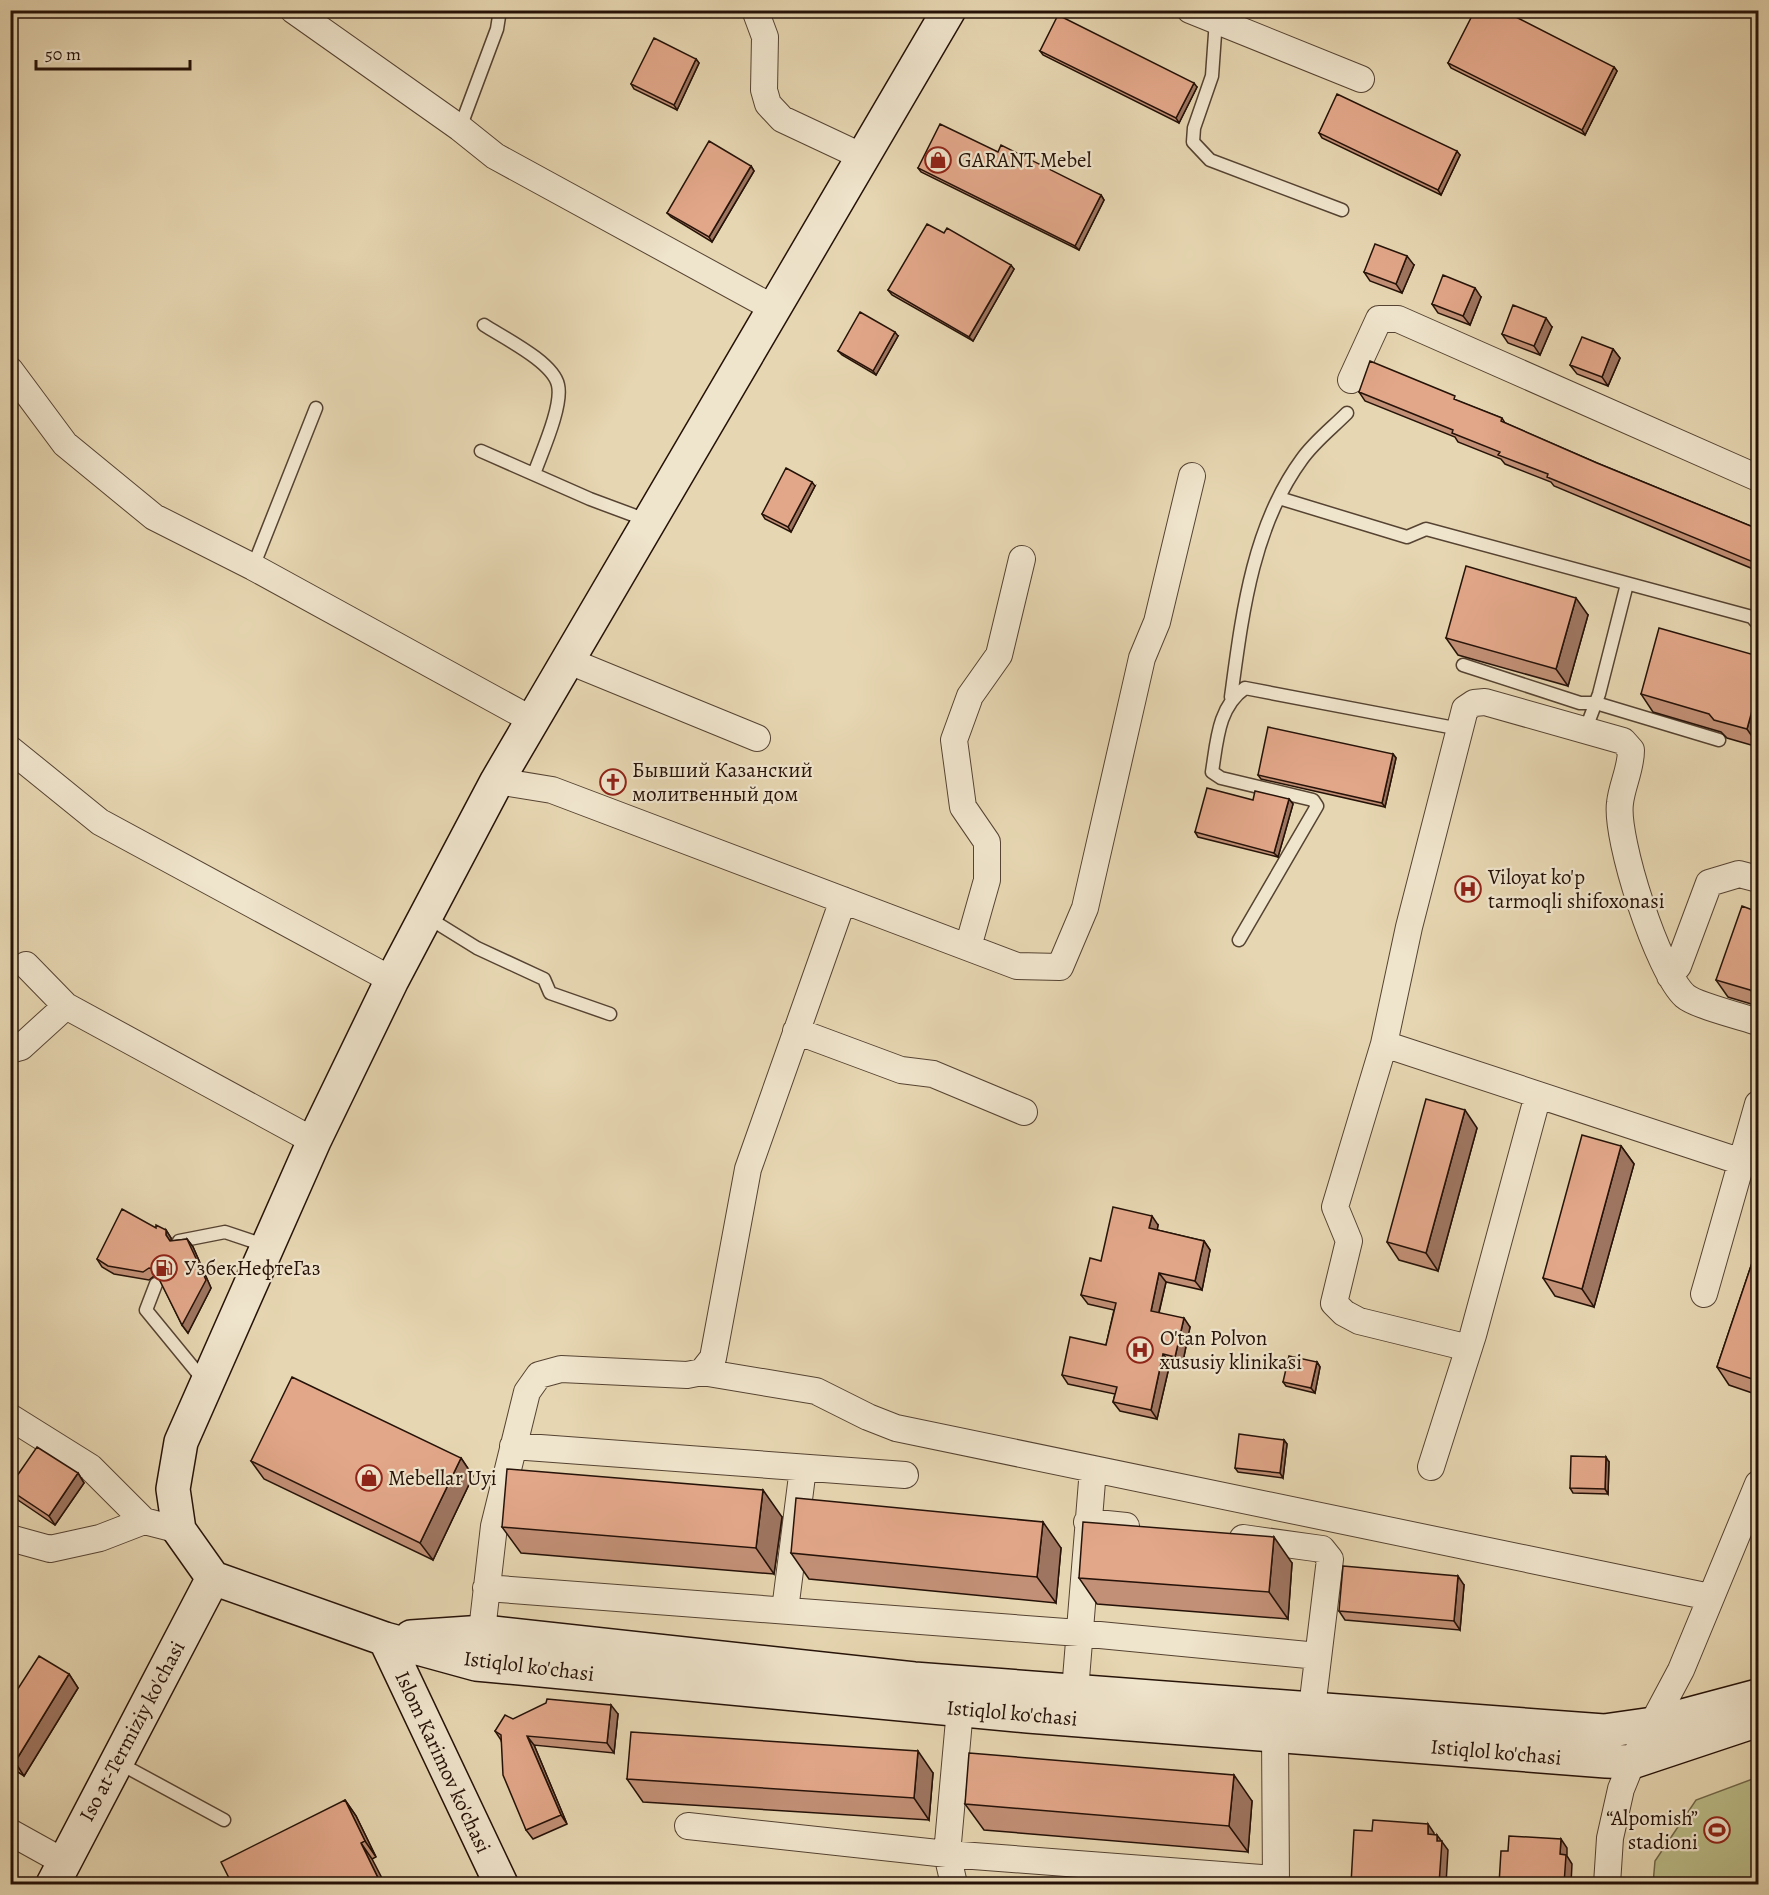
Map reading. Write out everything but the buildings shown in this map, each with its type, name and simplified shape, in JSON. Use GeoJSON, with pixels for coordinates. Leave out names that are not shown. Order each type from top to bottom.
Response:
{"type":"FeatureCollection","features":[{"type":"Feature","properties":{"kind":"main road"},"geometry":{"type":"LineString","coordinates":[[213,1578],[179,1530],[173,1489],[181,1442],[314,1141],[392,980],[497,781],[651,522],[949,10]]}},
{"type":"Feature","properties":{"kind":"main road","name":"Istiqlol ko'chasi"},"geometry":{"type":"LineString","coordinates":[[213,1578],[385,1639],[480,1648],[1604,1731],[1653,1724],[1758,1696]]}},
{"type":"Feature","properties":{"kind":"main road","name":"Iso at-Termiziy ko'chasi"},"geometry":{"type":"LineString","coordinates":[[58,1873],[213,1578]]}},
{"type":"Feature","properties":{"kind":"main road","name":"Islom Karimov ko'chasi"},"geometry":{"type":"LineString","coordinates":[[385,1639],[501,1884]]}},
{"type":"Feature","properties":{"kind":"main road","name":"Istiqlol ko'chasi"},"geometry":{"type":"LineString","coordinates":[[480,1648],[960,1709],[1632,1762],[1758,1720]]}},
{"type":"Feature","properties":{"kind":"street"},"geometry":{"type":"LineString","coordinates":[[293,10],[460,128],[495,156],[775,309]]}},
{"type":"Feature","properties":{"kind":"street"},"geometry":{"type":"LineString","coordinates":[[755,10],[765,37],[764,90],[768,104],[782,119],[863,157]]}},
{"type":"Feature","properties":{"kind":"street"},"geometry":{"type":"LineString","coordinates":[[1190,10],[1361,79]]}},
{"type":"Feature","properties":{"kind":"street"},"geometry":{"type":"LineString","coordinates":[[1351,380],[1379,319],[1398,319],[1758,478]]}},
{"type":"Feature","properties":{"kind":"street"},"geometry":{"type":"LineString","coordinates":[[10,370],[65,444],[154,516],[253,567],[534,721]]}},
{"type":"Feature","properties":{"kind":"street"},"geometry":{"type":"LineString","coordinates":[[497,781],[552,790],[1017,966],[1060,967],[1085,908],[1142,658],[1157,622],[1192,476]]}},
{"type":"Feature","properties":{"kind":"street"},"geometry":{"type":"LineString","coordinates":[[968,947],[987,880],[987,842],[963,807],[954,740],[970,696],[999,655],[1022,559]]}},
{"type":"Feature","properties":{"kind":"street"},"geometry":{"type":"LineString","coordinates":[[569,661],[757,738]]}},
{"type":"Feature","properties":{"kind":"street"},"geometry":{"type":"LineString","coordinates":[[1469,1348],[1359,1321],[1344,1313],[1334,1303],[1349,1241],[1343,1221],[1335,1207],[1384,1044],[1409,927],[1464,709],[1474,703],[1485,702],[1623,741],[1631,750],[1631,760],[1620,803],[1620,826],[1648,932],[1670,976],[1686,997],[1758,1022]]}},
{"type":"Feature","properties":{"kind":"street"},"geometry":{"type":"LineString","coordinates":[[10,748],[100,822],[392,980]]}},
{"type":"Feature","properties":{"kind":"street"},"geometry":{"type":"LineString","coordinates":[[1670,976],[1678,966],[1709,883],[1739,874],[1758,879]]}},
{"type":"Feature","properties":{"kind":"street"},"geometry":{"type":"LineString","coordinates":[[702,1372],[713,1358],[748,1169],[843,900]]}},
{"type":"Feature","properties":{"kind":"street"},"geometry":{"type":"LineString","coordinates":[[26,964],[66,1006],[314,1141]]}},
{"type":"Feature","properties":{"kind":"street"},"geometry":{"type":"LineString","coordinates":[[10,1050],[21,1047],[66,1006]]}},
{"type":"Feature","properties":{"kind":"street"},"geometry":{"type":"LineString","coordinates":[[796,1031],[901,1070],[933,1074],[1024,1112]]}},
{"type":"Feature","properties":{"kind":"street"},"geometry":{"type":"LineString","coordinates":[[1384,1044],[1742,1162]]}},
{"type":"Feature","properties":{"kind":"street"},"geometry":{"type":"LineString","coordinates":[[1431,1467],[1469,1348],[1538,1095]]}},
{"type":"Feature","properties":{"kind":"street"},"geometry":{"type":"LineString","coordinates":[[1704,1294],[1758,1104]]}},
{"type":"Feature","properties":{"kind":"street"},"geometry":{"type":"LineString","coordinates":[[480,1648],[494,1526],[527,1392],[538,1375],[561,1369],[687,1375],[702,1372],[816,1390],[896,1428],[1710,1598]]}},
{"type":"Feature","properties":{"kind":"street"},"geometry":{"type":"LineString","coordinates":[[10,1417],[90,1467],[144,1521],[179,1530]]}},
{"type":"Feature","properties":{"kind":"street"},"geometry":{"type":"LineString","coordinates":[[513,1446],[905,1475]]}},
{"type":"Feature","properties":{"kind":"street"},"geometry":{"type":"LineString","coordinates":[[785,1610],[802,1468]]}},
{"type":"Feature","properties":{"kind":"street"},"geometry":{"type":"LineString","coordinates":[[1075,1691],[1093,1469]]}},
{"type":"Feature","properties":{"kind":"street"},"geometry":{"type":"LineString","coordinates":[[1607,1884],[1610,1838],[1621,1790],[1632,1762],[1680,1670],[1758,1484]]}},
{"type":"Feature","properties":{"kind":"street"},"geometry":{"type":"LineString","coordinates":[[10,1538],[50,1550],[100,1538],[144,1521]]}},
{"type":"Feature","properties":{"kind":"street"},"geometry":{"type":"LineString","coordinates":[[1087,1522],[1144,1528]]}},
{"type":"Feature","properties":{"kind":"street"},"geometry":{"type":"LineString","coordinates":[[1214,1535],[1322,1548],[1330,1559],[1312,1708]]}},
{"type":"Feature","properties":{"kind":"street"},"geometry":{"type":"LineString","coordinates":[[486,1588],[1079,1633],[1318,1656]]}},
{"type":"Feature","properties":{"kind":"street"},"geometry":{"type":"LineString","coordinates":[[954,1884],[948,1854],[960,1709]]}},
{"type":"Feature","properties":{"kind":"street"},"geometry":{"type":"LineString","coordinates":[[688,1826],[948,1854],[1276,1882],[1275,1734]]}},
{"type":"Feature","properties":{"kind":"street"},"geometry":{"type":"LineString","coordinates":[[10,1832],[58,1873]]}},
{"type":"Feature","properties":{"kind":"lane"},"geometry":{"type":"LineString","coordinates":[[460,128],[497,29],[500,10]]}},
{"type":"Feature","properties":{"kind":"lane"},"geometry":{"type":"LineString","coordinates":[[1216,20],[1212,76],[1194,128],[1193,142],[1210,160],[1342,210]]}},
{"type":"Feature","properties":{"kind":"lane"},"geometry":{"type":"LineString","coordinates":[[484,325],[547,366],[558,385],[558,403],[534,474]]}},
{"type":"Feature","properties":{"kind":"lane"},"geometry":{"type":"LineString","coordinates":[[253,567],[316,408]]}},
{"type":"Feature","properties":{"kind":"lane"},"geometry":{"type":"LineString","coordinates":[[1239,940],[1317,806],[1313,800],[1221,778],[1212,772],[1220,722],[1231,697],[1255,556],[1279,498],[1303,458],[1347,413]]}},
{"type":"Feature","properties":{"kind":"lane"},"geometry":{"type":"LineString","coordinates":[[482,451],[651,522]]}},
{"type":"Feature","properties":{"kind":"lane"},"geometry":{"type":"LineString","coordinates":[[1279,498],[1407,537],[1426,529],[1752,617],[1758,624]]}},
{"type":"Feature","properties":{"kind":"lane"},"geometry":{"type":"LineString","coordinates":[[1585,731],[1596,703],[1627,584]]}},
{"type":"Feature","properties":{"kind":"lane"},"geometry":{"type":"LineString","coordinates":[[1463,665],[1580,703],[1596,703],[1719,740]]}},
{"type":"Feature","properties":{"kind":"lane"},"geometry":{"type":"LineString","coordinates":[[1231,697],[1245,688],[1460,729]]}},
{"type":"Feature","properties":{"kind":"lane"},"geometry":{"type":"LineString","coordinates":[[426,916],[477,948],[544,980],[550,993],[610,1014]]}},
{"type":"Feature","properties":{"kind":"lane"},"geometry":{"type":"LineString","coordinates":[[179,1241],[225,1232],[269,1246]]}},
{"type":"Feature","properties":{"kind":"lane"},"geometry":{"type":"LineString","coordinates":[[156,1284],[146,1310],[207,1385]]}},
{"type":"Feature","properties":{"kind":"lane"},"geometry":{"type":"LineString","coordinates":[[115,1761],[224,1820]]}},
{"type":"Feature","properties":{"kind":"green space","name":"“Alpomish” stadioni"},"geometry":{"type":"Polygon","coordinates":[[[1758,1777],[1758,1884],[1653,1884],[1655,1861],[1696,1800],[1758,1777]]]}},
{"type":"Feature","properties":{"kind":"place","name":"GARANT Mebel"},"geometry":{"type":"Point","coordinates":[938,160]}},
{"type":"Feature","properties":{"kind":"place","name":"Бывший Казанский молитвенный дом"},"geometry":{"type":"Point","coordinates":[613,782]}},
{"type":"Feature","properties":{"kind":"place","name":"Viloyat ko'p tarmoqli shifoxonasi"},"geometry":{"type":"Point","coordinates":[1468,889]}},
{"type":"Feature","properties":{"kind":"place","name":"УзбекНефтеГаз"},"geometry":{"type":"Point","coordinates":[164,1268]}},
{"type":"Feature","properties":{"kind":"place","name":"O'tan Polvon xususiy klinikasi"},"geometry":{"type":"Point","coordinates":[1140,1350]}},
{"type":"Feature","properties":{"kind":"place","name":"Mebellar Uyi"},"geometry":{"type":"Point","coordinates":[369,1478]}},
{"type":"Feature","properties":{"kind":"place","name":"“Alpomish” stadioni"},"geometry":{"type":"Point","coordinates":[1717,1830]}}]}
